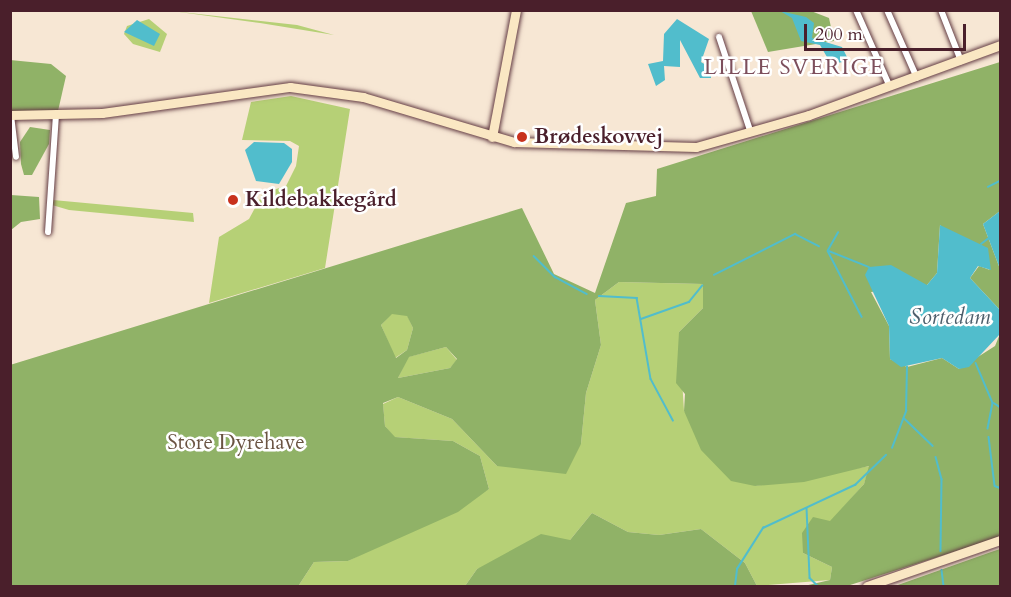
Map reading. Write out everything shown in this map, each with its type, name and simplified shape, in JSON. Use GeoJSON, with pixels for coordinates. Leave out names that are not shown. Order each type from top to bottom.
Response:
{"type":"FeatureCollection","features":[{"type":"Feature","properties":{"kind":"street"},"geometry":{"type":"LineString","coordinates":[[492,137],[516,10]]}},
{"type":"Feature","properties":{"kind":"street"},"geometry":{"type":"LineString","coordinates":[[856,10],[890,87]]}},
{"type":"Feature","properties":{"kind":"street"},"geometry":{"type":"LineString","coordinates":[[887,10],[917,78]]}},
{"type":"Feature","properties":{"kind":"street"},"geometry":{"type":"LineString","coordinates":[[940,10],[962,62]]}},
{"type":"Feature","properties":{"kind":"street"},"geometry":{"type":"LineString","coordinates":[[719,37],[751,133]]}},
{"type":"Feature","properties":{"kind":"street"},"geometry":{"type":"LineString","coordinates":[[16,157],[11,116],[56,116],[290,87],[363,97],[492,137],[551,146],[643,142],[689,147],[751,133],[917,78],[1000,45]]}},
{"type":"Feature","properties":{"kind":"street"},"geometry":{"type":"LineString","coordinates":[[48,232],[56,116]]}},
{"type":"Feature","properties":{"kind":"street"},"geometry":{"type":"LineString","coordinates":[[867,586],[1000,540]]}},
{"type":"Feature","properties":{"kind":"green space"},"geometry":{"type":"Polygon","coordinates":[[[172,11],[297,25],[334,35],[260,23],[172,11]]]}},
{"type":"Feature","properties":{"kind":"green space"},"geometry":{"type":"Polygon","coordinates":[[[751,11],[811,11],[829,18],[834,41],[768,52],[751,11]]]}},
{"type":"Feature","properties":{"kind":"green space"},"geometry":{"type":"Polygon","coordinates":[[[149,19],[167,34],[160,52],[133,44],[124,34],[127,26],[149,19]]]}},
{"type":"Feature","properties":{"kind":"green space"},"geometry":{"type":"Polygon","coordinates":[[[10,60],[51,64],[66,76],[58,111],[11,112],[10,60]]]}},
{"type":"Feature","properties":{"kind":"green space","name":"Store Dyrehave"},"geometry":{"type":"Polygon","coordinates":[[[1000,62],[1000,211],[983,224],[1000,269],[1000,310],[970,278],[979,266],[990,270],[940,225],[937,273],[927,285],[871,292],[889,326],[890,359],[907,367],[942,358],[959,369],[995,346],[1000,334],[1000,537],[847,586],[804,586],[830,580],[832,567],[803,553],[802,533],[813,517],[830,521],[864,484],[869,466],[804,482],[755,486],[731,481],[701,450],[684,411],[685,394],[676,383],[679,332],[703,308],[703,284],[619,282],[595,300],[601,345],[586,393],[581,444],[566,474],[497,466],[452,419],[398,397],[383,403],[385,426],[395,437],[453,441],[480,456],[489,489],[458,512],[348,561],[314,562],[299,585],[11,586],[10,365],[522,208],[554,274],[595,293],[626,203],[656,196],[657,169],[1000,62]],[[392,314],[381,325],[396,358],[407,350],[413,328],[407,316],[392,314]],[[446,347],[409,357],[398,378],[450,368],[457,359],[446,347]]]}},
{"type":"Feature","properties":{"kind":"green space"},"geometry":{"type":"Polygon","coordinates":[[[291,96],[350,109],[325,268],[209,303],[219,237],[249,219],[263,193],[286,186],[296,166],[299,146],[290,141],[242,140],[251,102],[291,96]]]}},
{"type":"Feature","properties":{"kind":"green space"},"geometry":{"type":"Polygon","coordinates":[[[30,127],[50,130],[49,144],[32,175],[24,175],[20,142],[30,127]]]}},
{"type":"Feature","properties":{"kind":"green space"},"geometry":{"type":"Polygon","coordinates":[[[11,195],[39,197],[40,219],[21,222],[11,230],[11,195]]]}},
{"type":"Feature","properties":{"kind":"green space"},"geometry":{"type":"Polygon","coordinates":[[[53,200],[193,213],[194,222],[69,210],[52,205],[53,200]]]}},
{"type":"Feature","properties":{"kind":"green space"},"geometry":{"type":"Polygon","coordinates":[[[619,282],[703,284],[703,308],[679,332],[684,411],[755,486],[870,466],[864,484],[803,553],[832,567],[830,580],[757,586],[745,563],[701,529],[659,535],[628,532],[592,513],[570,540],[477,569],[465,586],[266,586],[299,585],[314,562],[348,561],[489,489],[480,456],[453,441],[394,437],[385,426],[383,404],[398,397],[452,419],[497,466],[581,444],[586,393],[601,345],[595,300],[619,282]]]}},
{"type":"Feature","properties":{"kind":"green space"},"geometry":{"type":"Polygon","coordinates":[[[392,313],[407,315],[413,328],[407,350],[395,358],[381,325],[392,313]]]}},
{"type":"Feature","properties":{"kind":"green space"},"geometry":{"type":"Polygon","coordinates":[[[446,347],[457,360],[450,368],[398,378],[408,357],[446,347]]]}},
{"type":"Feature","properties":{"kind":"green space"},"geometry":{"type":"Polygon","coordinates":[[[592,513],[628,532],[659,535],[701,529],[745,563],[757,586],[465,586],[477,569],[541,534],[570,540],[592,513]]]}},
{"type":"Feature","properties":{"kind":"green space"},"geometry":{"type":"Polygon","coordinates":[[[1000,549],[1000,586],[895,586],[991,552],[1000,549]]]}},
{"type":"Feature","properties":{"kind":"water"},"geometry":{"type":"Polygon","coordinates":[[[780,11],[806,17],[814,23],[812,38],[842,47],[849,61],[831,64],[820,45],[801,41],[792,18],[780,11]]]}},
{"type":"Feature","properties":{"kind":"water"},"geometry":{"type":"Polygon","coordinates":[[[677,19],[709,39],[701,62],[711,68],[711,78],[700,78],[680,40],[680,67],[664,66],[665,80],[656,86],[648,64],[663,61],[664,34],[677,19]]]}},
{"type":"Feature","properties":{"kind":"water"},"geometry":{"type":"Polygon","coordinates":[[[137,20],[160,34],[154,46],[124,32],[137,20]]]}},
{"type":"Feature","properties":{"kind":"water"},"geometry":{"type":"Polygon","coordinates":[[[254,142],[284,143],[292,149],[292,162],[279,184],[256,181],[245,150],[254,142]]]}},
{"type":"Feature","properties":{"kind":"water","name":"Sortedam"},"geometry":{"type":"Polygon","coordinates":[[[1000,211],[1000,269],[983,224],[1000,211]]]}},
{"type":"Feature","properties":{"kind":"water","name":"Sortedam"},"geometry":{"type":"Polygon","coordinates":[[[940,225],[988,248],[991,270],[978,266],[970,278],[1000,310],[1000,334],[969,367],[959,369],[942,358],[901,367],[890,359],[889,326],[865,275],[869,267],[891,265],[927,285],[937,273],[940,225]]]}},
{"type":"Feature","properties":{"kind":"waterway"},"geometry":{"type":"LineString","coordinates":[[988,187],[1000,181]]}},
{"type":"Feature","properties":{"kind":"waterway"},"geometry":{"type":"LineString","coordinates":[[828,250],[838,233]]}},
{"type":"Feature","properties":{"kind":"waterway"},"geometry":{"type":"LineString","coordinates":[[714,275],[795,234],[819,246]]}},
{"type":"Feature","properties":{"kind":"waterway"},"geometry":{"type":"LineString","coordinates":[[981,244],[989,238]]}},
{"type":"Feature","properties":{"kind":"waterway"},"geometry":{"type":"LineString","coordinates":[[828,251],[862,317]]}},
{"type":"Feature","properties":{"kind":"waterway"},"geometry":{"type":"LineString","coordinates":[[829,251],[869,267]]}},
{"type":"Feature","properties":{"kind":"waterway"},"geometry":{"type":"LineString","coordinates":[[534,256],[555,277],[587,294]]}},
{"type":"Feature","properties":{"kind":"waterway"},"geometry":{"type":"LineString","coordinates":[[641,319],[689,302],[702,286]]}},
{"type":"Feature","properties":{"kind":"waterway"},"geometry":{"type":"LineString","coordinates":[[599,296],[637,298],[651,379],[673,420]]}},
{"type":"Feature","properties":{"kind":"waterway"},"geometry":{"type":"LineString","coordinates":[[976,363],[993,403],[988,429]]}},
{"type":"Feature","properties":{"kind":"waterway"},"geometry":{"type":"LineString","coordinates":[[892,448],[906,411],[907,367]]}},
{"type":"Feature","properties":{"kind":"waterway"},"geometry":{"type":"LineString","coordinates":[[994,403],[1000,407]]}},
{"type":"Feature","properties":{"kind":"waterway"},"geometry":{"type":"LineString","coordinates":[[904,418],[933,446]]}},
{"type":"Feature","properties":{"kind":"waterway"},"geometry":{"type":"LineString","coordinates":[[989,437],[995,486],[1000,488]]}},
{"type":"Feature","properties":{"kind":"waterway"},"geometry":{"type":"LineString","coordinates":[[735,586],[737,569],[763,528],[855,485],[886,455]]}},
{"type":"Feature","properties":{"kind":"waterway"},"geometry":{"type":"LineString","coordinates":[[936,457],[942,479],[941,551]]}},
{"type":"Feature","properties":{"kind":"waterway"},"geometry":{"type":"LineString","coordinates":[[807,508],[810,578],[818,586]]}},
{"type":"Feature","properties":{"kind":"waterway"},"geometry":{"type":"LineString","coordinates":[[942,570],[944,586]]}},
{"type":"Feature","properties":{"kind":"place","name":"Brødeskovvej"},"geometry":{"type":"Point","coordinates":[522,137]}},
{"type":"Feature","properties":{"kind":"place","name":"Kildebakkegård"},"geometry":{"type":"Point","coordinates":[233,200]}},
{"type":"Feature","properties":{"kind":"district","name":"LILLE SVERIGE"},"geometry":{"type":"Point","coordinates":[794,68]}}]}
